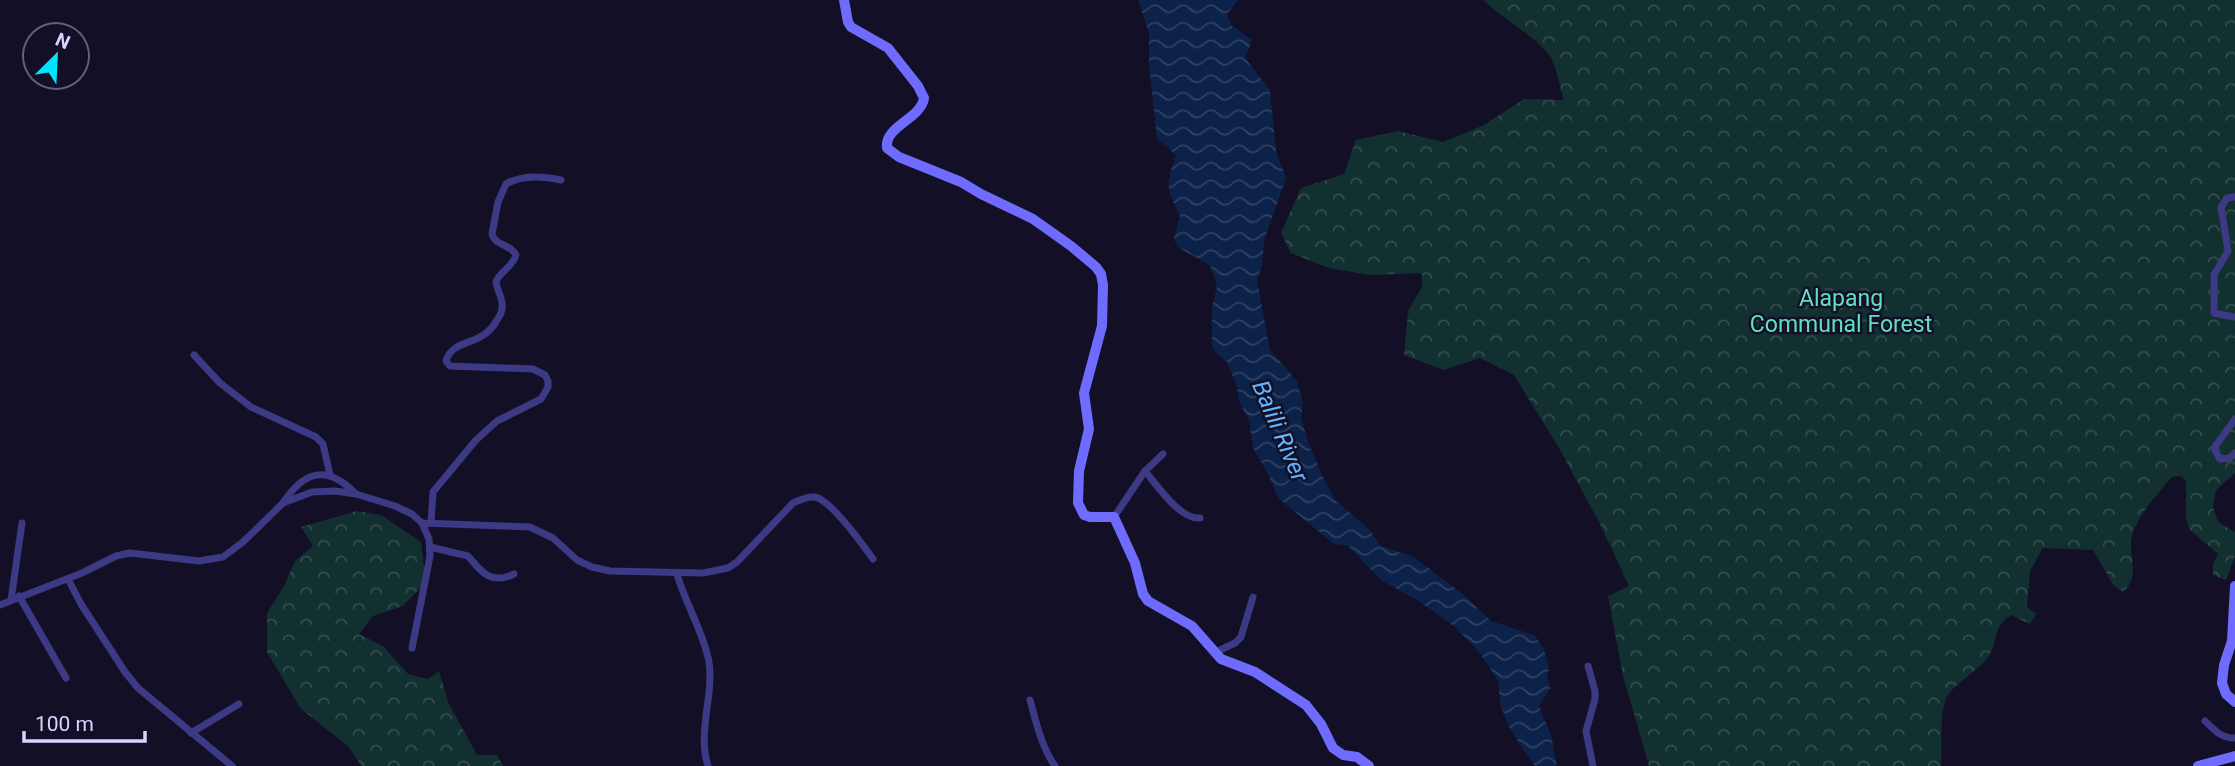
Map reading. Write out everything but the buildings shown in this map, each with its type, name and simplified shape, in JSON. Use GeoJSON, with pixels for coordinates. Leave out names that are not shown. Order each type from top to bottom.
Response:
{"type":"FeatureCollection","features":[{"type":"Feature","properties":{"kind":"street"},"geometry":{"type":"LineString","coordinates":[[844,0],[851,27],[888,48],[918,86],[924,98],[921,107],[890,135],[886,142],[887,149],[1034,219],[1071,246],[1101,274],[1102,326],[1084,393],[1089,429],[1079,471],[1078,503],[1084,515],[1114,517]]}},
{"type":"Feature","properties":{"kind":"street"},"geometry":{"type":"LineString","coordinates":[[431,523],[431,498],[441,481],[485,431],[497,421],[541,399],[548,387],[545,375],[533,369],[465,368],[450,366],[446,361],[453,348],[486,335],[501,314],[503,305],[496,282],[514,262],[516,255],[513,249],[496,241],[492,233],[498,202],[506,184],[528,177],[544,176],[561,180]]}},
{"type":"Feature","properties":{"kind":"street"},"geometry":{"type":"LineString","coordinates":[[2235,197],[2227,198],[2221,207],[2228,251],[2214,275],[2214,313],[2235,317]]}},
{"type":"Feature","properties":{"kind":"street"},"geometry":{"type":"LineString","coordinates":[[194,355],[220,383],[250,407],[316,437],[323,444],[330,475]]}},
{"type":"Feature","properties":{"kind":"street"},"geometry":{"type":"LineString","coordinates":[[2235,419],[2214,448],[2220,459],[2230,458],[2235,453]]}},
{"type":"Feature","properties":{"kind":"street"},"geometry":{"type":"LineString","coordinates":[[1114,517],[1145,471],[1163,454]]}},
{"type":"Feature","properties":{"kind":"street"},"geometry":{"type":"LineString","coordinates":[[1145,471],[1184,514],[1199,518]]}},
{"type":"Feature","properties":{"kind":"street"},"geometry":{"type":"LineString","coordinates":[[0,605],[68,579],[117,556],[131,553],[199,561],[223,557],[243,542],[283,503],[295,485],[305,479],[330,475],[337,477],[356,494]]}},
{"type":"Feature","properties":{"kind":"street"},"geometry":{"type":"LineString","coordinates":[[283,503],[312,492],[356,494],[395,506],[412,514],[422,523],[430,547],[429,563],[412,648]]}},
{"type":"Feature","properties":{"kind":"street"},"geometry":{"type":"LineString","coordinates":[[422,523],[530,527],[553,538],[577,560],[592,567],[610,571],[703,573],[729,568],[793,503],[815,497],[835,510],[873,559]]}},
{"type":"Feature","properties":{"kind":"street"},"geometry":{"type":"LineString","coordinates":[[1114,517],[1135,563],[1143,594],[1157,607],[1192,626],[1214,653],[1230,663],[1255,672],[1300,700],[1312,710],[1333,748],[1343,755],[1357,757],[1369,766]]}},
{"type":"Feature","properties":{"kind":"street"},"geometry":{"type":"LineString","coordinates":[[22,523],[15,598],[66,678]]}},
{"type":"Feature","properties":{"kind":"street"},"geometry":{"type":"LineString","coordinates":[[430,547],[468,556],[477,569],[488,576],[499,578],[513,574]]}},
{"type":"Feature","properties":{"kind":"street"},"geometry":{"type":"LineString","coordinates":[[677,574],[682,595],[709,661],[704,753],[708,766]]}},
{"type":"Feature","properties":{"kind":"street"},"geometry":{"type":"LineString","coordinates":[[68,579],[81,604],[138,688],[232,766]]}},
{"type":"Feature","properties":{"kind":"street"},"geometry":{"type":"LineString","coordinates":[[2235,586],[2232,641],[2222,676],[2223,689],[2235,702]]}},
{"type":"Feature","properties":{"kind":"street"},"geometry":{"type":"LineString","coordinates":[[1214,653],[1235,643],[1241,637],[1253,597]]}},
{"type":"Feature","properties":{"kind":"street"},"geometry":{"type":"LineString","coordinates":[[1588,666],[1595,691],[1586,731],[1593,766]]}},
{"type":"Feature","properties":{"kind":"street"},"geometry":{"type":"LineString","coordinates":[[1030,700],[1055,766]]}},
{"type":"Feature","properties":{"kind":"street"},"geometry":{"type":"LineString","coordinates":[[191,733],[239,704]]}},
{"type":"Feature","properties":{"kind":"street"},"geometry":{"type":"LineString","coordinates":[[2205,720],[2219,734],[2235,738]]}},
{"type":"Feature","properties":{"kind":"street"},"geometry":{"type":"LineString","coordinates":[[2198,766],[2235,756]]}},
{"type":"Feature","properties":{"kind":"green space","name":"Alapang Communal Forest"},"geometry":{"type":"Polygon","coordinates":[[[1483,0],[2235,0],[2235,473],[2216,490],[2213,507],[2218,522],[2235,532],[2235,556],[2226,580],[2213,575],[2213,564],[2218,554],[2189,529],[2186,518],[2186,481],[2181,476],[2172,477],[2149,505],[2135,528],[2131,543],[2132,579],[2123,592],[2114,586],[2093,550],[2043,548],[2030,571],[2027,607],[2036,614],[2030,624],[2011,615],[2006,619],[1999,627],[1987,658],[1958,684],[1945,701],[1941,766],[1649,766],[1623,676],[1608,596],[1629,586],[1600,524],[1559,448],[1514,375],[1480,358],[1443,370],[1404,355],[1408,311],[1422,287],[1422,273],[1371,275],[1329,268],[1291,253],[1281,233],[1301,188],[1344,174],[1356,140],[1398,131],[1443,142],[1484,125],[1524,99],[1564,100],[1555,67],[1548,54],[1483,0]]]}},
{"type":"Feature","properties":{"kind":"green space"},"geometry":{"type":"Polygon","coordinates":[[[357,511],[381,515],[421,542],[424,567],[422,586],[403,606],[373,616],[359,634],[383,646],[408,674],[428,679],[439,671],[448,702],[477,755],[497,755],[503,766],[361,766],[349,747],[301,709],[267,652],[267,613],[284,586],[295,561],[313,546],[301,527],[357,511]]]}},
{"type":"Feature","properties":{"kind":"water","name":"Balili River"},"geometry":{"type":"Polygon","coordinates":[[[1138,0],[1238,0],[1227,14],[1231,25],[1252,40],[1245,58],[1270,90],[1276,151],[1286,178],[1264,241],[1262,266],[1257,280],[1270,350],[1297,381],[1303,403],[1301,418],[1309,445],[1336,501],[1369,529],[1381,546],[1414,557],[1465,596],[1491,621],[1534,635],[1544,649],[1549,668],[1547,677],[1550,688],[1539,706],[1551,735],[1557,766],[1535,766],[1511,731],[1501,707],[1498,681],[1480,653],[1454,626],[1417,600],[1382,581],[1348,546],[1334,544],[1278,498],[1253,448],[1249,421],[1239,401],[1237,387],[1227,362],[1212,346],[1212,309],[1217,286],[1210,265],[1177,247],[1174,238],[1180,216],[1169,186],[1176,155],[1157,139],[1149,66],[1149,33],[1138,0]]]}}]}
